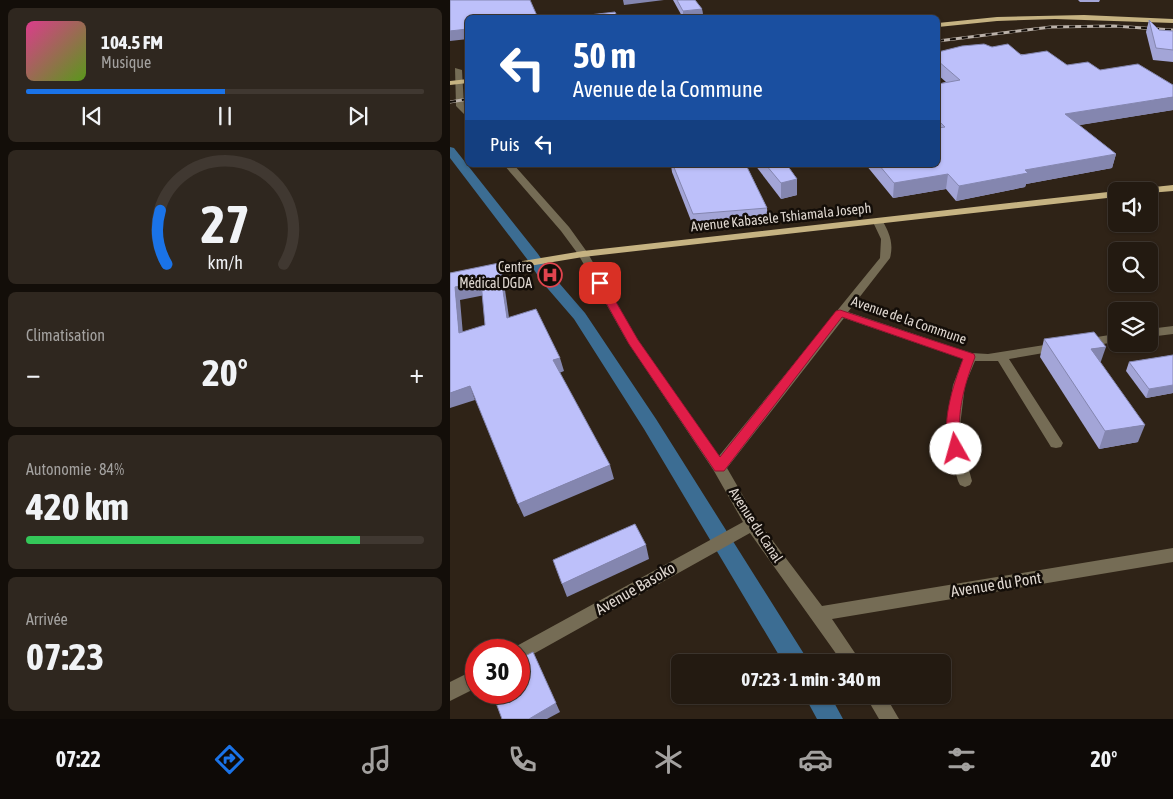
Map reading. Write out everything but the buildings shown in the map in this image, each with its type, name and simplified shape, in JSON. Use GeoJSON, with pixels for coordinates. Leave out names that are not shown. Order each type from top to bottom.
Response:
{"type":"FeatureCollection","features":[{"type":"Feature","properties":{"kind":"main road"},"geometry":{"type":"LineString","coordinates":[[940,25],[1040,16],[1091,16],[1173,20]]}},
{"type":"Feature","properties":{"kind":"main road"},"geometry":{"type":"LineString","coordinates":[[1158,190],[1173,188]]}},
{"type":"Feature","properties":{"kind":"main road","name":"Avenue Kabasele Tshiamala Joseph"},"geometry":{"type":"LineString","coordinates":[[450,276],[583,254],[1108,195]]}},
{"type":"Feature","properties":{"kind":"street"},"geometry":{"type":"LineString","coordinates":[[458,70],[453,83],[460,106],[465,112]]}},
{"type":"Feature","properties":{"kind":"street","name":"Avenue du Canal"},"geometry":{"type":"LineString","coordinates":[[511,167],[565,229],[583,254],[633,341],[720,467],[746,528],[818,614],[846,654]]}},
{"type":"Feature","properties":{"kind":"street"},"geometry":{"type":"LineString","coordinates":[[720,467],[884,258],[888,247],[887,238],[878,222]]}},
{"type":"Feature","properties":{"kind":"street","name":"Avenue de la Commune"},"geometry":{"type":"LineString","coordinates":[[840,313],[970,357],[988,358],[1108,339]]}},
{"type":"Feature","properties":{"kind":"street"},"geometry":{"type":"LineString","coordinates":[[1158,332],[1173,330]]}},
{"type":"Feature","properties":{"kind":"street"},"geometry":{"type":"LineString","coordinates":[[1001,356],[1056,443]]}},
{"type":"Feature","properties":{"kind":"street"},"geometry":{"type":"LineString","coordinates":[[964,481],[952,434],[959,385],[970,357]]}},
{"type":"Feature","properties":{"kind":"street","name":"Avenue Basoko"},"geometry":{"type":"LineString","coordinates":[[530,648],[694,555],[746,528]]}},
{"type":"Feature","properties":{"kind":"street","name":"Avenue du Pont"},"geometry":{"type":"LineString","coordinates":[[818,614],[1173,555]]}},
{"type":"Feature","properties":{"kind":"street"},"geometry":{"type":"LineString","coordinates":[[450,692],[465,684]]}},
{"type":"Feature","properties":{"kind":"street"},"geometry":{"type":"LineString","coordinates":[[880,704],[890,719]]}},
{"type":"Feature","properties":{"kind":"waterway"},"geometry":{"type":"LineString","coordinates":[[450,150],[533,257],[547,279],[580,316],[650,424],[791,654]]}},
{"type":"Feature","properties":{"kind":"waterway"},"geometry":{"type":"LineString","coordinates":[[822,704],[831,719]]}},
{"type":"Feature","properties":{"kind":"railway"},"geometry":{"type":"LineString","coordinates":[[940,41],[1051,27],[1114,26],[1173,30]]}},
{"type":"Feature","properties":{"kind":"railway"},"geometry":{"type":"LineString","coordinates":[[450,102],[465,100]]}},
{"type":"Feature","properties":{"kind":"place","name":"Centre Médical DGDA"},"geometry":{"type":"Point","coordinates":[550,275]}},
{"type":"Feature","properties":{"kind":"route"},"geometry":{"type":"LineString","coordinates":[[600,283],[633,341],[720,467],[840,313],[970,357],[959,385],[952,434],[956,449]]}}]}
